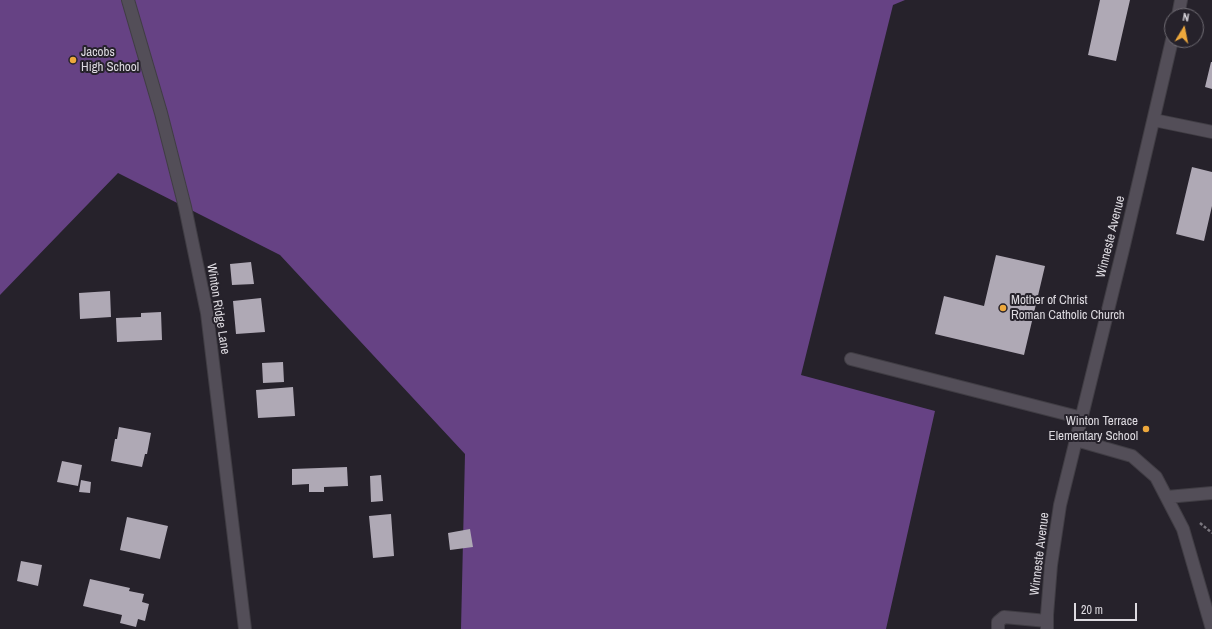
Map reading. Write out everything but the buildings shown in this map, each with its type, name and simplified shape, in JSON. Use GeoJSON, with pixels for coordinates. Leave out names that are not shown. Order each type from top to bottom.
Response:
{"type":"FeatureCollection","features":[{"type":"Feature","properties":{"kind":"street","name":"Winton Ridge Lane"},"geometry":{"type":"LineString","coordinates":[[128,0],[161,113],[186,207],[207,313],[245,629]]}},
{"type":"Feature","properties":{"kind":"street","name":"Winneste Avenue"},"geometry":{"type":"LineString","coordinates":[[1047,625],[1050,565],[1060,505],[1170,48]]}},
{"type":"Feature","properties":{"kind":"street"},"geometry":{"type":"LineString","coordinates":[[1154,120],[1212,132]]}},
{"type":"Feature","properties":{"kind":"street"},"geometry":{"type":"LineString","coordinates":[[851,359],[1082,418]]}},
{"type":"Feature","properties":{"kind":"street"},"geometry":{"type":"LineString","coordinates":[[1076,440],[1132,456],[1156,477],[1183,529],[1212,629]]}},
{"type":"Feature","properties":{"kind":"street"},"geometry":{"type":"LineString","coordinates":[[1166,497],[1212,493]]}},
{"type":"Feature","properties":{"kind":"street"},"geometry":{"type":"LineString","coordinates":[[998,629],[998,622],[1004,617],[1047,625]]}},
{"type":"Feature","properties":{"kind":"shaded area"},"geometry":{"type":"Polygon","coordinates":[[[0,0],[905,0],[893,5],[801,375],[935,411],[886,629],[461,629],[465,454],[280,255],[118,173],[0,295],[0,0]]]}},
{"type":"Feature","properties":{"kind":"place","name":"Jacobs High School"},"geometry":{"type":"Point","coordinates":[73,60]}},
{"type":"Feature","properties":{"kind":"place","name":"Mother of Christ Roman Catholic Church"},"geometry":{"type":"Point","coordinates":[1003,308]}},
{"type":"Feature","properties":{"kind":"place","name":"Winton Terrace Elementary School"},"geometry":{"type":"Point","coordinates":[1146,429]}}]}
